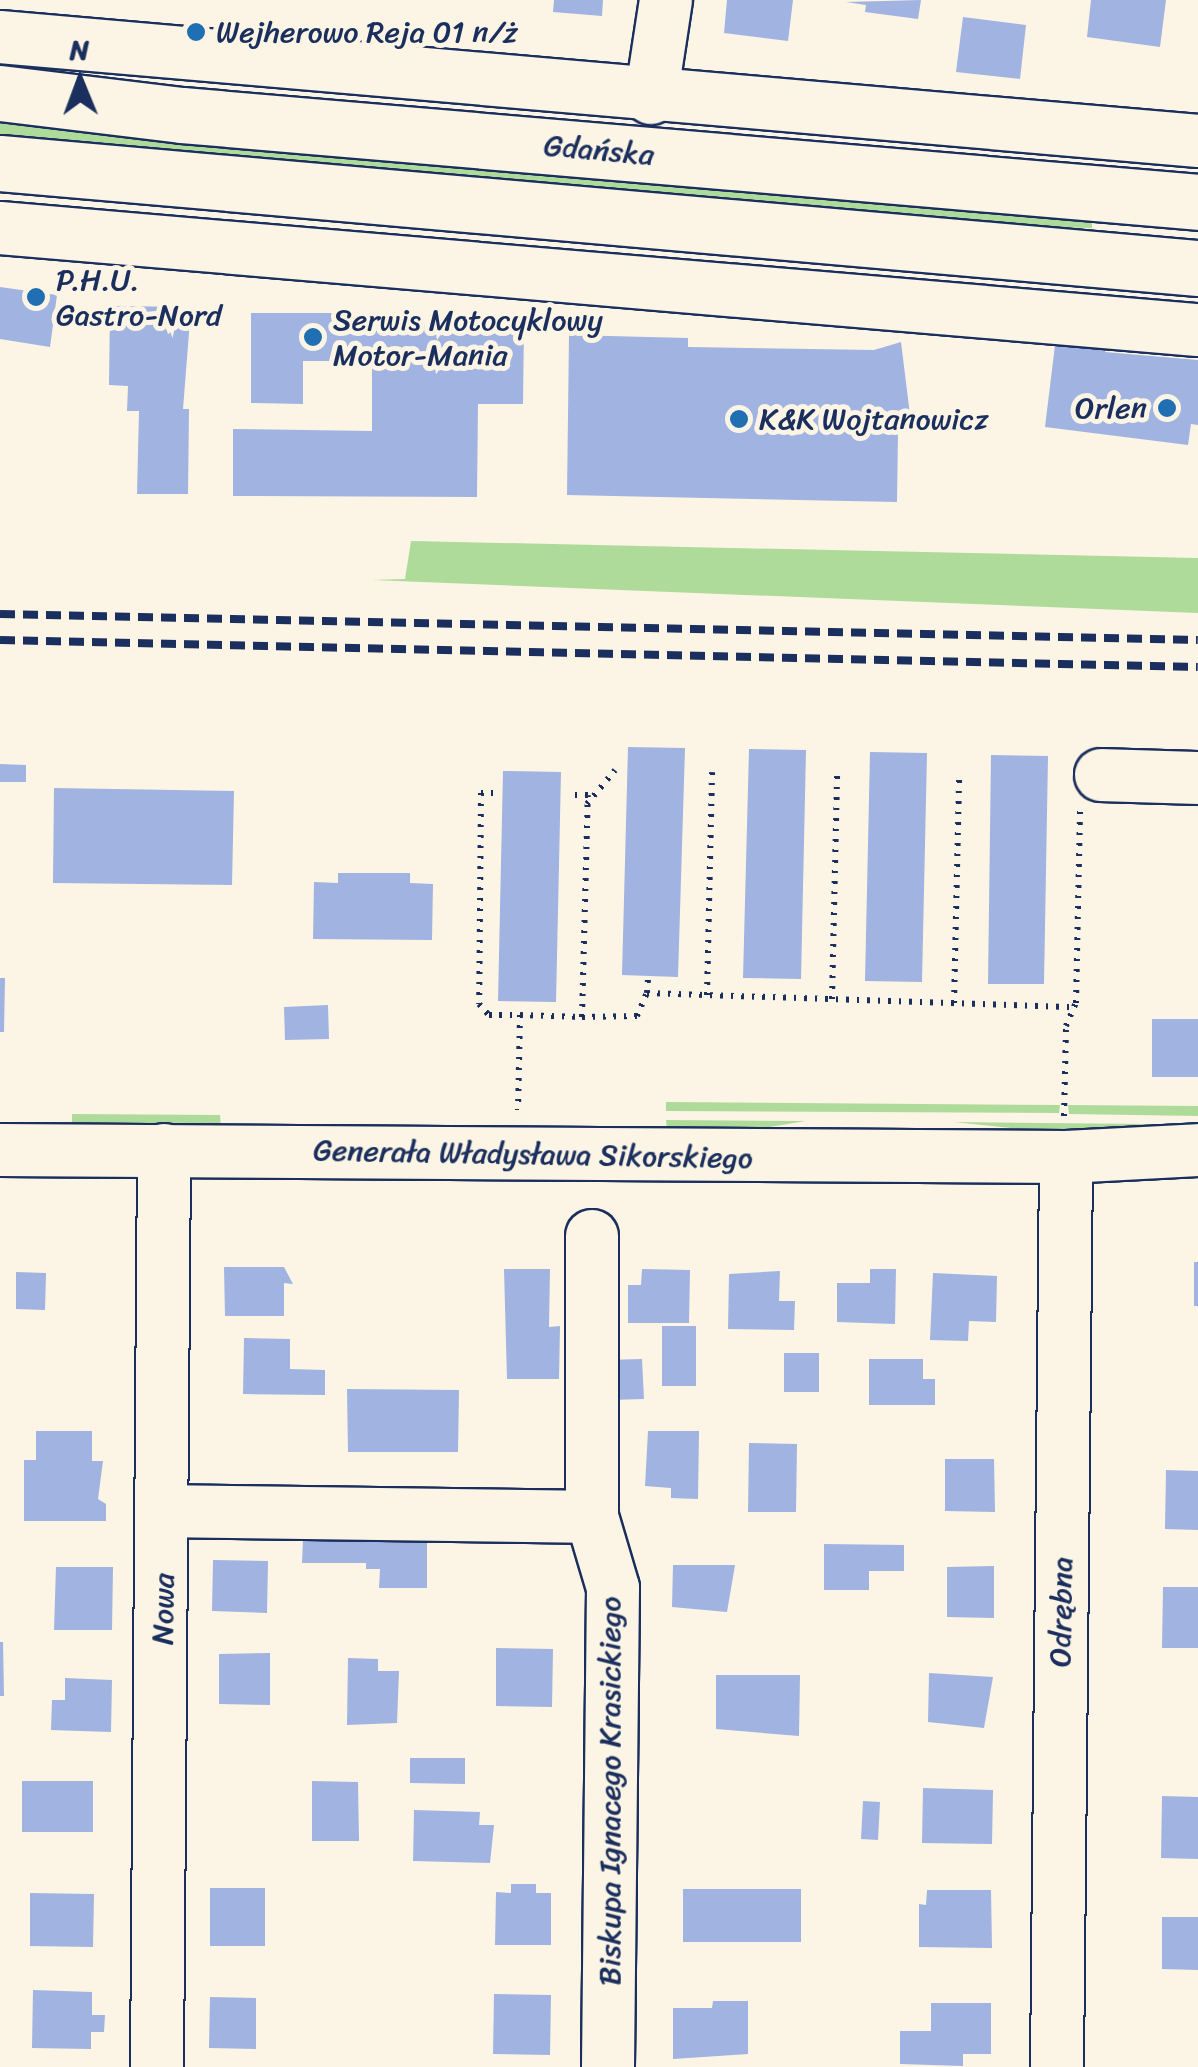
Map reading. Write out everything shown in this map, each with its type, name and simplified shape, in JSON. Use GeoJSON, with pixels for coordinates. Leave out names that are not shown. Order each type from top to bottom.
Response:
{"type":"FeatureCollection","features":[{"type":"Feature","properties":{"kind":"main road","name":"Gdańska"},"geometry":{"type":"LineString","coordinates":[[0,93],[1198,202]]}},
{"type":"Feature","properties":{"kind":"main road"},"geometry":{"type":"LineString","coordinates":[[0,163],[581,219],[1198,268]]}},
{"type":"Feature","properties":{"kind":"street"},"geometry":{"type":"LineString","coordinates":[[651,98],[666,0]]}},
{"type":"Feature","properties":{"kind":"street","name":"Gdańska"},"geometry":{"type":"LineString","coordinates":[[0,37],[57,22],[651,98],[1198,141]]}},
{"type":"Feature","properties":{"kind":"street"},"geometry":{"type":"LineString","coordinates":[[559,278],[581,219]]}},
{"type":"Feature","properties":{"kind":"street"},"geometry":{"type":"LineString","coordinates":[[0,228],[1198,330]]}},
{"type":"Feature","properties":{"kind":"street"},"geometry":{"type":"LineString","coordinates":[[814,238],[852,302]]}},
{"type":"Feature","properties":{"kind":"street"},"geometry":{"type":"LineString","coordinates":[[1090,787],[1198,778]]}},
{"type":"Feature","properties":{"kind":"street","name":"Generała Władysława Sikorskiego"},"geometry":{"type":"LineString","coordinates":[[0,1150],[1065,1137],[1198,1150]]}},
{"type":"Feature","properties":{"kind":"street","name":"Generała Władysława Sikorskiego"},"geometry":{"type":"LineString","coordinates":[[1065,1137],[1198,1169]]}},
{"type":"Feature","properties":{"kind":"street","name":"Odrębna"},"geometry":{"type":"LineString","coordinates":[[1056,2067],[1065,1137]]}},
{"type":"Feature","properties":{"kind":"street","name":"Nowa"},"geometry":{"type":"LineString","coordinates":[[157,2067],[165,1511],[164,1150]]}},
{"type":"Feature","properties":{"kind":"street","name":"Biskupa Ignacego Krasickiego"},"geometry":{"type":"LineString","coordinates":[[592,1236],[592,1518],[613,1588],[608,2067]]}},
{"type":"Feature","properties":{"kind":"street"},"geometry":{"type":"LineString","coordinates":[[165,1511],[592,1518]]}},
{"type":"Feature","properties":{"kind":"path"},"geometry":{"type":"LineString","coordinates":[[588,804],[615,770]]}},
{"type":"Feature","properties":{"kind":"path"},"geometry":{"type":"LineString","coordinates":[[707,996],[712,772]]}},
{"type":"Feature","properties":{"kind":"path"},"geometry":{"type":"LineString","coordinates":[[832,999],[837,775]]}},
{"type":"Feature","properties":{"kind":"path"},"geometry":{"type":"LineString","coordinates":[[954,1003],[959,778]]}},
{"type":"Feature","properties":{"kind":"path"},"geometry":{"type":"LineString","coordinates":[[1065,1137],[1066,1026],[1074,1006],[1090,787]]}},
{"type":"Feature","properties":{"kind":"path"},"geometry":{"type":"LineString","coordinates":[[493,793],[481,793],[479,1004],[489,1015],[637,1016],[648,993],[648,978]]}},
{"type":"Feature","properties":{"kind":"path"},"geometry":{"type":"LineString","coordinates":[[571,796],[588,795],[582,1017]]}},
{"type":"Feature","properties":{"kind":"path"},"geometry":{"type":"LineString","coordinates":[[648,993],[1074,1006]]}},
{"type":"Feature","properties":{"kind":"path"},"geometry":{"type":"LineString","coordinates":[[518,1114],[520,1015]]}},
{"type":"Feature","properties":{"kind":"green space"},"geometry":{"type":"Polygon","coordinates":[[[0,110],[1092,210],[1092,228],[949,225],[0,139],[0,110]]]}},
{"type":"Feature","properties":{"kind":"green space"},"geometry":{"type":"Polygon","coordinates":[[[411,541],[1198,558],[1198,613],[372,580],[405,579],[411,541]]]}},
{"type":"Feature","properties":{"kind":"green space"},"geometry":{"type":"Polygon","coordinates":[[[666,1102],[1060,1105],[1059,1113],[666,1111],[666,1102]]]}},
{"type":"Feature","properties":{"kind":"green space"},"geometry":{"type":"Polygon","coordinates":[[[1068,1105],[1198,1106],[1198,1116],[1069,1114],[1068,1105]]]}},
{"type":"Feature","properties":{"kind":"green space"},"geometry":{"type":"Polygon","coordinates":[[[72,1114],[220,1115],[221,1127],[72,1127],[72,1114]]]}},
{"type":"Feature","properties":{"kind":"green space"},"geometry":{"type":"Polygon","coordinates":[[[666,1120],[806,1121],[757,1129],[667,1130],[666,1120]]]}},
{"type":"Feature","properties":{"kind":"green space"},"geometry":{"type":"Polygon","coordinates":[[[954,1122],[1147,1124],[1154,1133],[1067,1134],[954,1122]]]}},
{"type":"Feature","properties":{"kind":"building"},"geometry":{"type":"Polygon","coordinates":[[[554,0],[603,0],[602,16],[553,12],[554,0]]]}},
{"type":"Feature","properties":{"kind":"building"},"geometry":{"type":"Polygon","coordinates":[[[727,0],[793,0],[788,41],[724,33],[727,0]]]}},
{"type":"Feature","properties":{"kind":"building"},"geometry":{"type":"Polygon","coordinates":[[[921,0],[918,19],[865,12],[866,5],[846,2],[921,0]]]}},
{"type":"Feature","properties":{"kind":"building"},"geometry":{"type":"Polygon","coordinates":[[[1091,0],[1166,0],[1160,47],[1087,37],[1091,0]]]}},
{"type":"Feature","properties":{"kind":"building"},"geometry":{"type":"Polygon","coordinates":[[[963,17],[1026,25],[1020,79],[956,72],[963,17]]]}},
{"type":"Feature","properties":{"kind":"building"},"geometry":{"type":"Polygon","coordinates":[[[0,287],[57,295],[50,347],[0,339],[0,287]]]}},
{"type":"Feature","properties":{"kind":"building"},"geometry":{"type":"Polygon","coordinates":[[[1060,304],[1110,310],[1105,352],[1198,360],[1198,425],[1191,424],[1188,445],[1045,427],[1060,304]]]}},
{"type":"Feature","properties":{"kind":"building"},"geometry":{"type":"Polygon","coordinates":[[[110,306],[191,307],[183,409],[189,409],[188,494],[137,494],[139,411],[127,411],[128,386],[109,385],[110,306]]]}},
{"type":"Feature","properties":{"kind":"building"},"geometry":{"type":"Polygon","coordinates":[[[251,313],[379,313],[379,325],[524,325],[523,404],[478,404],[477,497],[233,496],[233,429],[372,431],[372,361],[303,361],[303,404],[251,403],[251,313]]]}},
{"type":"Feature","properties":{"kind":"building","name":"K&K Wojtanowicz"},"geometry":{"type":"Polygon","coordinates":[[[569,335],[688,338],[688,347],[874,350],[901,342],[910,415],[898,432],[897,502],[567,495],[569,335]]]}},
{"type":"Feature","properties":{"kind":"building"},"geometry":{"type":"Polygon","coordinates":[[[628,747],[685,748],[678,977],[622,975],[628,747]]]}},
{"type":"Feature","properties":{"kind":"building"},"geometry":{"type":"Polygon","coordinates":[[[749,749],[806,750],[801,979],[743,978],[749,749]]]}},
{"type":"Feature","properties":{"kind":"building"},"geometry":{"type":"Polygon","coordinates":[[[870,752],[927,753],[922,982],[865,981],[870,752]]]}},
{"type":"Feature","properties":{"kind":"building"},"geometry":{"type":"Polygon","coordinates":[[[991,755],[1048,756],[1044,984],[988,984],[991,755]]]}},
{"type":"Feature","properties":{"kind":"building"},"geometry":{"type":"Polygon","coordinates":[[[0,764],[26,765],[26,782],[0,782],[0,764]]]}},
{"type":"Feature","properties":{"kind":"building"},"geometry":{"type":"Polygon","coordinates":[[[503,771],[561,772],[556,1002],[498,1001],[503,771]]]}},
{"type":"Feature","properties":{"kind":"building"},"geometry":{"type":"Polygon","coordinates":[[[54,788],[234,791],[232,885],[53,883],[54,788]]]}},
{"type":"Feature","properties":{"kind":"building"},"geometry":{"type":"Polygon","coordinates":[[[338,873],[410,873],[410,883],[433,884],[432,940],[313,939],[314,882],[338,883],[338,873]]]}},
{"type":"Feature","properties":{"kind":"building"},"geometry":{"type":"Polygon","coordinates":[[[0,978],[5,978],[4,1032],[0,1032],[0,978]]]}},
{"type":"Feature","properties":{"kind":"building"},"geometry":{"type":"Polygon","coordinates":[[[328,1005],[329,1039],[285,1040],[284,1007],[328,1005]]]}},
{"type":"Feature","properties":{"kind":"building"},"geometry":{"type":"Polygon","coordinates":[[[1152,1019],[1198,1019],[1198,1077],[1152,1077],[1152,1019]]]}},
{"type":"Feature","properties":{"kind":"building"},"geometry":{"type":"Polygon","coordinates":[[[1194,1262],[1198,1262],[1198,1306],[1194,1306],[1194,1262]]]}},
{"type":"Feature","properties":{"kind":"building"},"geometry":{"type":"Polygon","coordinates":[[[224,1267],[284,1267],[293,1284],[284,1283],[284,1316],[225,1316],[224,1267]]]}},
{"type":"Feature","properties":{"kind":"building"},"geometry":{"type":"Polygon","coordinates":[[[504,1269],[550,1269],[549,1327],[560,1326],[559,1379],[507,1379],[504,1269]]]}},
{"type":"Feature","properties":{"kind":"building"},"geometry":{"type":"Polygon","coordinates":[[[642,1269],[690,1270],[689,1323],[628,1323],[628,1285],[641,1285],[642,1269]]]}},
{"type":"Feature","properties":{"kind":"building"},"geometry":{"type":"Polygon","coordinates":[[[870,1269],[896,1269],[895,1324],[837,1322],[837,1283],[870,1283],[870,1269]]]}},
{"type":"Feature","properties":{"kind":"building"},"geometry":{"type":"Polygon","coordinates":[[[780,1271],[779,1301],[795,1301],[794,1330],[728,1329],[729,1274],[780,1271]]]}},
{"type":"Feature","properties":{"kind":"building"},"geometry":{"type":"Polygon","coordinates":[[[16,1272],[46,1273],[45,1310],[16,1309],[16,1272]]]}},
{"type":"Feature","properties":{"kind":"building"},"geometry":{"type":"Polygon","coordinates":[[[933,1273],[997,1276],[996,1322],[969,1321],[968,1341],[930,1340],[933,1273]]]}},
{"type":"Feature","properties":{"kind":"building"},"geometry":{"type":"Polygon","coordinates":[[[662,1326],[696,1326],[696,1386],[662,1386],[662,1326]]]}},
{"type":"Feature","properties":{"kind":"building"},"geometry":{"type":"Polygon","coordinates":[[[244,1338],[290,1339],[290,1369],[325,1370],[325,1395],[243,1394],[244,1338]]]}},
{"type":"Feature","properties":{"kind":"building"},"geometry":{"type":"Polygon","coordinates":[[[784,1353],[819,1353],[819,1392],[784,1392],[784,1353]]]}},
{"type":"Feature","properties":{"kind":"building"},"geometry":{"type":"Polygon","coordinates":[[[642,1359],[644,1399],[610,1400],[608,1360],[642,1359]]]}},
{"type":"Feature","properties":{"kind":"building"},"geometry":{"type":"Polygon","coordinates":[[[869,1359],[923,1359],[923,1379],[935,1379],[935,1405],[869,1405],[869,1359]]]}},
{"type":"Feature","properties":{"kind":"building"},"geometry":{"type":"Polygon","coordinates":[[[347,1389],[459,1390],[458,1452],[348,1452],[347,1389]]]}},
{"type":"Feature","properties":{"kind":"building"},"geometry":{"type":"Polygon","coordinates":[[[36,1431],[92,1431],[92,1461],[103,1461],[98,1499],[106,1504],[106,1521],[24,1521],[24,1460],[36,1460],[36,1431]]]}},
{"type":"Feature","properties":{"kind":"building"},"geometry":{"type":"Polygon","coordinates":[[[648,1431],[699,1431],[698,1499],[671,1498],[671,1488],[645,1486],[648,1431]]]}},
{"type":"Feature","properties":{"kind":"building"},"geometry":{"type":"Polygon","coordinates":[[[749,1443],[797,1444],[796,1512],[748,1512],[749,1443]]]}},
{"type":"Feature","properties":{"kind":"building"},"geometry":{"type":"Polygon","coordinates":[[[945,1459],[994,1459],[995,1512],[945,1511],[945,1459]]]}},
{"type":"Feature","properties":{"kind":"building"},"geometry":{"type":"Polygon","coordinates":[[[1166,1470],[1198,1471],[1198,1530],[1165,1529],[1166,1470]]]}},
{"type":"Feature","properties":{"kind":"building"},"geometry":{"type":"Polygon","coordinates":[[[303,1539],[427,1541],[427,1588],[379,1588],[380,1569],[366,1569],[366,1563],[302,1563],[303,1539]]]}},
{"type":"Feature","properties":{"kind":"building"},"geometry":{"type":"Polygon","coordinates":[[[824,1544],[904,1545],[904,1571],[869,1571],[869,1590],[824,1590],[824,1544]]]}},
{"type":"Feature","properties":{"kind":"building"},"geometry":{"type":"Polygon","coordinates":[[[213,1560],[268,1561],[267,1613],[212,1611],[213,1560]]]}},
{"type":"Feature","properties":{"kind":"building"},"geometry":{"type":"Polygon","coordinates":[[[673,1565],[735,1565],[727,1612],[672,1607],[673,1565]]]}},
{"type":"Feature","properties":{"kind":"building"},"geometry":{"type":"Polygon","coordinates":[[[994,1566],[994,1618],[947,1617],[947,1567],[994,1566]]]}},
{"type":"Feature","properties":{"kind":"building"},"geometry":{"type":"Polygon","coordinates":[[[56,1567],[113,1567],[112,1630],[54,1630],[56,1567]]]}},
{"type":"Feature","properties":{"kind":"building"},"geometry":{"type":"Polygon","coordinates":[[[1163,1587],[1198,1587],[1198,1648],[1162,1648],[1163,1587]]]}},
{"type":"Feature","properties":{"kind":"building"},"geometry":{"type":"Polygon","coordinates":[[[3,1642],[4,1696],[0,1696],[3,1642]]]}},
{"type":"Feature","properties":{"kind":"building"},"geometry":{"type":"Polygon","coordinates":[[[496,1648],[553,1649],[552,1707],[496,1706],[496,1648]]]}},
{"type":"Feature","properties":{"kind":"building"},"geometry":{"type":"Polygon","coordinates":[[[270,1653],[270,1705],[219,1704],[219,1654],[270,1653]]]}},
{"type":"Feature","properties":{"kind":"building"},"geometry":{"type":"Polygon","coordinates":[[[348,1658],[378,1659],[378,1671],[399,1671],[397,1723],[347,1725],[348,1658]]]}},
{"type":"Feature","properties":{"kind":"building"},"geometry":{"type":"Polygon","coordinates":[[[929,1673],[993,1677],[984,1728],[928,1722],[929,1673]]]}},
{"type":"Feature","properties":{"kind":"building"},"geometry":{"type":"Polygon","coordinates":[[[716,1675],[800,1675],[799,1736],[716,1729],[716,1675]]]}},
{"type":"Feature","properties":{"kind":"building"},"geometry":{"type":"Polygon","coordinates":[[[65,1678],[112,1680],[111,1732],[51,1730],[52,1700],[65,1700],[65,1678]]]}},
{"type":"Feature","properties":{"kind":"building"},"geometry":{"type":"Polygon","coordinates":[[[410,1758],[465,1758],[465,1784],[410,1783],[410,1758]]]}},
{"type":"Feature","properties":{"kind":"building"},"geometry":{"type":"Polygon","coordinates":[[[22,1781],[93,1781],[93,1832],[22,1832],[22,1781]]]}},
{"type":"Feature","properties":{"kind":"building"},"geometry":{"type":"Polygon","coordinates":[[[312,1781],[358,1782],[359,1841],[312,1841],[312,1781]]]}},
{"type":"Feature","properties":{"kind":"building"},"geometry":{"type":"Polygon","coordinates":[[[923,1788],[993,1790],[992,1844],[922,1843],[923,1788]]]}},
{"type":"Feature","properties":{"kind":"building"},"geometry":{"type":"Polygon","coordinates":[[[1162,1796],[1198,1797],[1198,1859],[1161,1858],[1162,1796]]]}},
{"type":"Feature","properties":{"kind":"building"},"geometry":{"type":"Polygon","coordinates":[[[863,1801],[880,1802],[878,1840],[861,1839],[863,1801]]]}},
{"type":"Feature","properties":{"kind":"building"},"geometry":{"type":"Polygon","coordinates":[[[414,1810],[480,1812],[479,1825],[494,1825],[490,1863],[413,1861],[414,1810]]]}},
{"type":"Feature","properties":{"kind":"building"},"geometry":{"type":"Polygon","coordinates":[[[511,1884],[536,1884],[536,1893],[551,1893],[551,1945],[495,1945],[496,1892],[511,1893],[511,1884]]]}},
{"type":"Feature","properties":{"kind":"building"},"geometry":{"type":"Polygon","coordinates":[[[210,1888],[265,1888],[265,1946],[210,1946],[210,1888]]]}},
{"type":"Feature","properties":{"kind":"building"},"geometry":{"type":"Polygon","coordinates":[[[683,1889],[801,1889],[801,1942],[683,1942],[683,1889]]]}},
{"type":"Feature","properties":{"kind":"building"},"geometry":{"type":"Polygon","coordinates":[[[927,1890],[991,1890],[992,1948],[919,1947],[919,1904],[926,1905],[927,1890]]]}},
{"type":"Feature","properties":{"kind":"building"},"geometry":{"type":"Polygon","coordinates":[[[30,1893],[94,1894],[93,1947],[30,1946],[30,1893]]]}},
{"type":"Feature","properties":{"kind":"building"},"geometry":{"type":"Polygon","coordinates":[[[1162,1917],[1198,1917],[1198,1970],[1162,1969],[1162,1917]]]}},
{"type":"Feature","properties":{"kind":"building"},"geometry":{"type":"Polygon","coordinates":[[[33,1990],[92,1992],[92,2015],[105,2015],[104,2032],[91,2032],[91,2049],[32,2048],[33,1990]]]}},
{"type":"Feature","properties":{"kind":"building"},"geometry":{"type":"Polygon","coordinates":[[[494,1994],[551,1995],[550,2055],[493,2054],[494,1994]]]}},
{"type":"Feature","properties":{"kind":"building"},"geometry":{"type":"Polygon","coordinates":[[[210,1997],[256,1998],[256,2049],[209,2048],[210,1997]]]}},
{"type":"Feature","properties":{"kind":"building"},"geometry":{"type":"Polygon","coordinates":[[[713,2001],[748,2001],[748,2054],[673,2059],[673,2008],[712,2008],[713,2001]]]}},
{"type":"Feature","properties":{"kind":"building"},"geometry":{"type":"Polygon","coordinates":[[[931,2003],[991,2003],[991,2054],[963,2054],[963,2066],[900,2064],[900,2031],[931,2031],[931,2003]]]}},
{"type":"Feature","properties":{"kind":"railway"},"geometry":{"type":"LineString","coordinates":[[0,614],[1198,640]]}},
{"type":"Feature","properties":{"kind":"railway"},"geometry":{"type":"LineString","coordinates":[[0,640],[1198,667]]}},
{"type":"Feature","properties":{"kind":"place","name":"Wejherowo Reja 01 n/ż"},"geometry":{"type":"Point","coordinates":[196,32]}},
{"type":"Feature","properties":{"kind":"place","name":"P.H.U. Gastro-Nord"},"geometry":{"type":"Point","coordinates":[36,297]}},
{"type":"Feature","properties":{"kind":"place","name":"Serwis Motocyklowy Motor-Mania"},"geometry":{"type":"Point","coordinates":[313,337]}},
{"type":"Feature","properties":{"kind":"place","name":"Orlen"},"geometry":{"type":"Point","coordinates":[1167,408]}},
{"type":"Feature","properties":{"kind":"place","name":"K&K Wojtanowicz"},"geometry":{"type":"Point","coordinates":[739,419]}}]}
